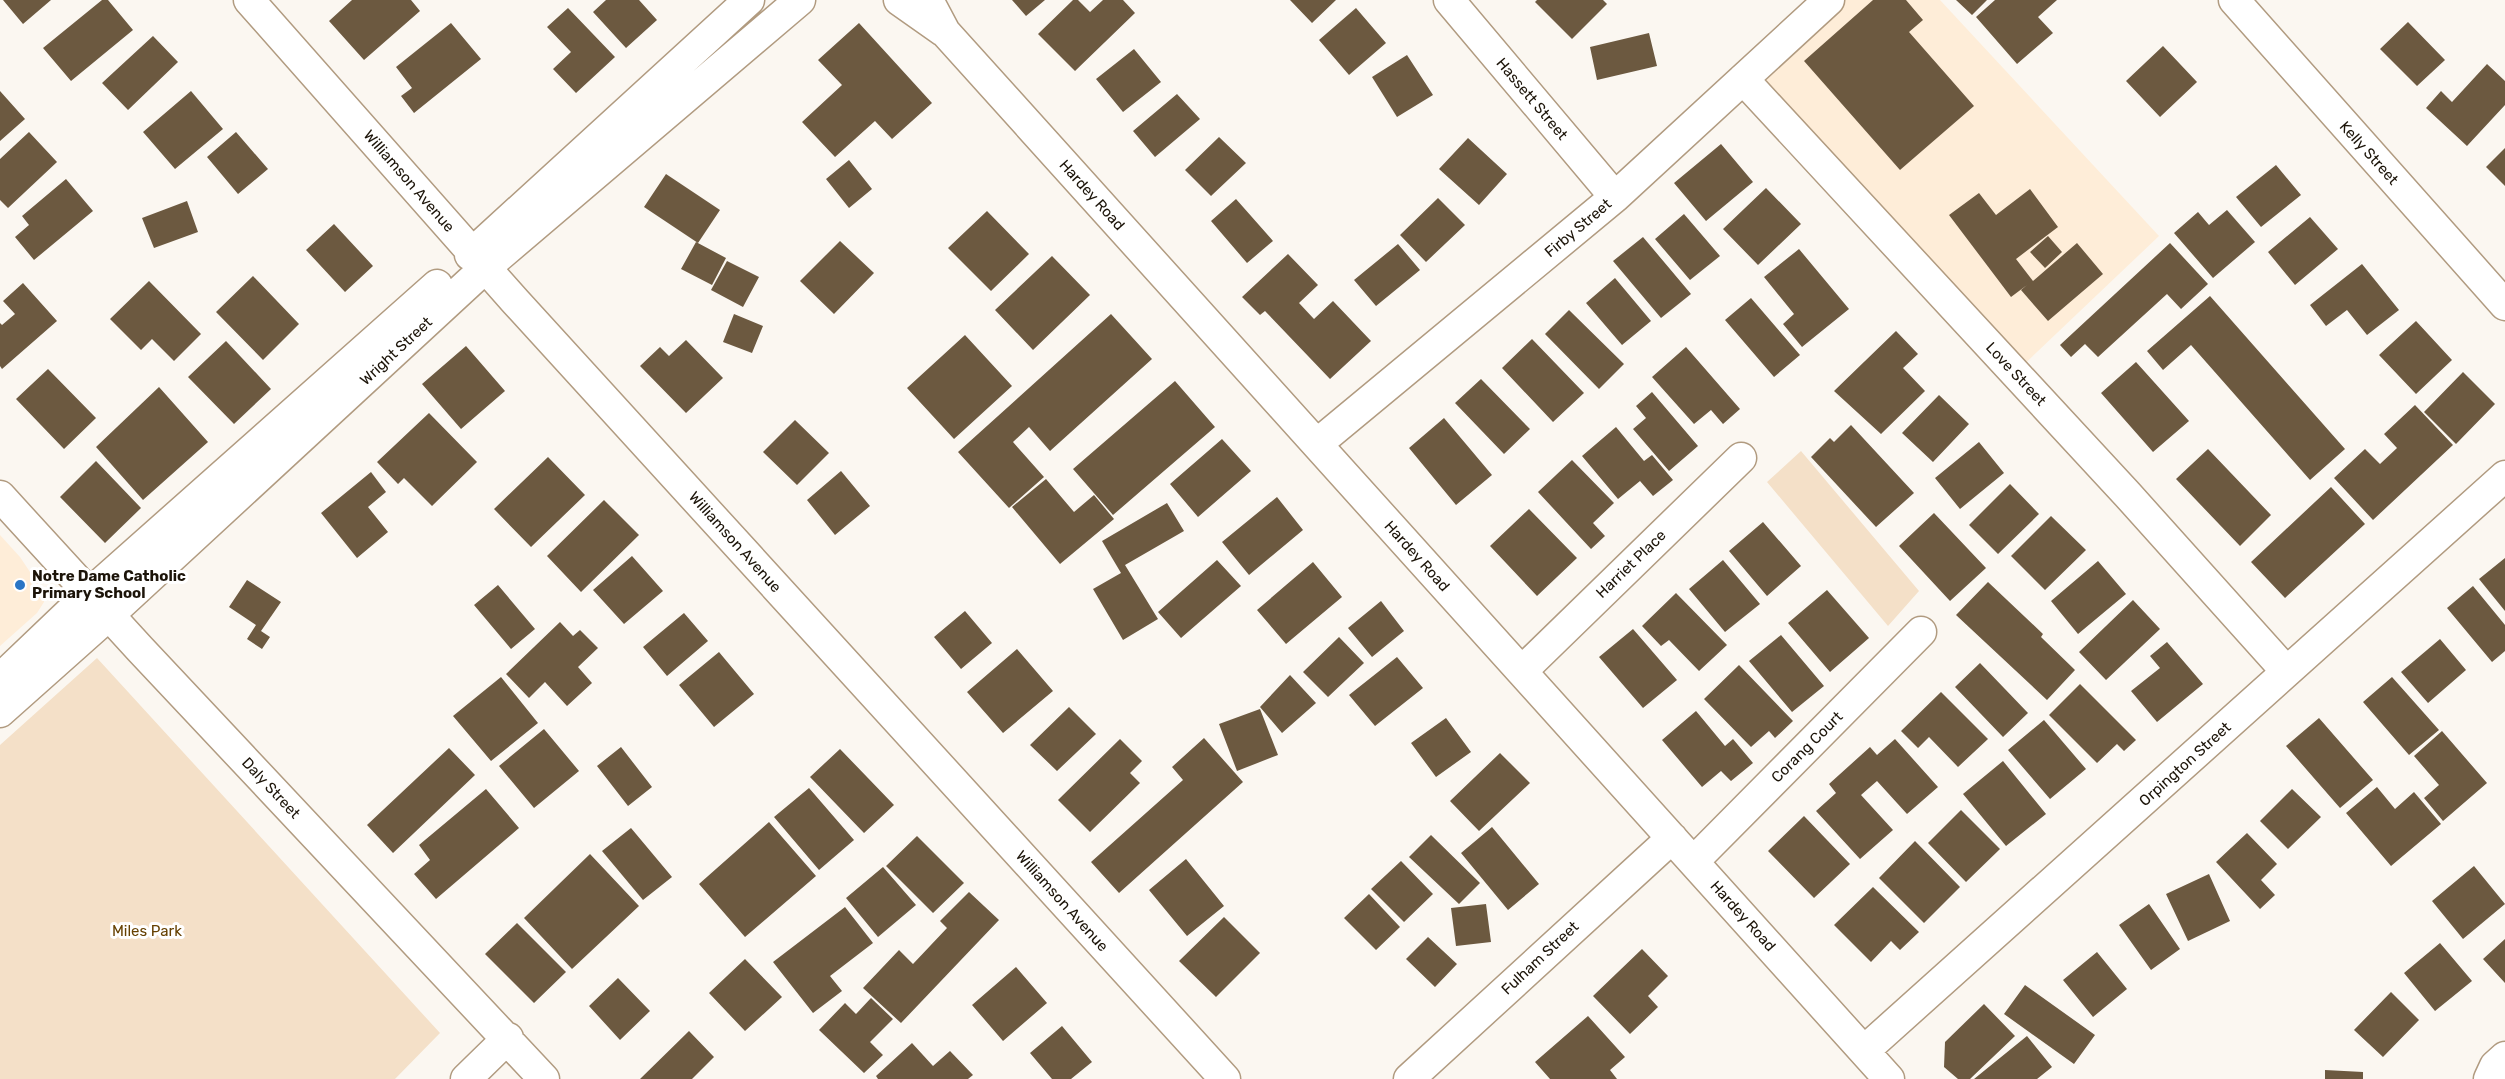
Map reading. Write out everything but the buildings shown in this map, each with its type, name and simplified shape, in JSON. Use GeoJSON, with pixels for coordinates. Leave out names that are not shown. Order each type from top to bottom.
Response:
{"type":"FeatureCollection","features":[{"type":"Feature","properties":{"kind":"street","name":"Williamson Avenue"},"geometry":{"type":"LineString","coordinates":[[249,0],[479,261],[1225,1079]]}},
{"type":"Feature","properties":{"kind":"street","name":"Wright Street"},"geometry":{"type":"LineString","coordinates":[[0,712],[99,605],[479,261],[749,0]]}},
{"type":"Feature","properties":{"kind":"street","name":"Wright Street"},"geometry":{"type":"LineString","coordinates":[[479,261],[800,0]]}},
{"type":"Feature","properties":{"kind":"street","name":"Hardey Road"},"geometry":{"type":"LineString","coordinates":[[899,0],[945,32],[1889,1079]]}},
{"type":"Feature","properties":{"kind":"street","name":"Hardey Road"},"geometry":{"type":"LineString","coordinates":[[928,0],[945,32]]}},
{"type":"Feature","properties":{"kind":"street","name":"Hassett Street"},"geometry":{"type":"LineString","coordinates":[[1449,0],[1615,197]]}},
{"type":"Feature","properties":{"kind":"street","name":"Firby Street"},"geometry":{"type":"LineString","coordinates":[[1317,444],[1615,197],[1828,0]]}},
{"type":"Feature","properties":{"kind":"street","name":"Kelly Street"},"geometry":{"type":"LineString","coordinates":[[2234,0],[2505,305]]}},
{"type":"Feature","properties":{"kind":"street","name":"Love Street"},"geometry":{"type":"LineString","coordinates":[[1743,79],[2127,494],[2286,671]]}},
{"type":"Feature","properties":{"kind":"street","name":"Harriet Place"},"geometry":{"type":"LineString","coordinates":[[1522,671],[1741,458]]}},
{"type":"Feature","properties":{"kind":"street","name":"Orpington Street"},"geometry":{"type":"LineString","coordinates":[[1864,1051],[2505,476]]}},
{"type":"Feature","properties":{"kind":"street","name":"Daly Street"},"geometry":{"type":"LineString","coordinates":[[0,496],[99,605],[508,1038],[544,1079]]}},
{"type":"Feature","properties":{"kind":"street","name":"Wright Street"},"geometry":{"type":"LineString","coordinates":[[0,679],[99,605]]}},
{"type":"Feature","properties":{"kind":"street","name":"Corang Court"},"geometry":{"type":"LineString","coordinates":[[1694,861],[1921,633]]}},
{"type":"Feature","properties":{"kind":"street","name":"Fulham Street"},"geometry":{"type":"LineString","coordinates":[[1409,1079],[1672,838]]}},
{"type":"Feature","properties":{"kind":"street"},"geometry":{"type":"LineString","coordinates":[[466,1079],[508,1038]]}},
{"type":"Feature","properties":{"kind":"street"},"geometry":{"type":"LineString","coordinates":[[2489,1079],[2496,1066],[2505,1057]]}},
{"type":"Feature","properties":{"kind":"shaded area"},"geometry":{"type":"Polygon","coordinates":[[[1829,0],[1940,0],[2159,236],[2015,373],[1743,79],[1829,0]]]}},
{"type":"Feature","properties":{"kind":"shaded area","name":"Notre Dame Catholic Primary School"},"geometry":{"type":"Polygon","coordinates":[[[0,535],[20,557],[44,593],[44,602],[37,613],[0,646],[0,535]]]}},
{"type":"Feature","properties":{"kind":"green space"},"geometry":{"type":"Polygon","coordinates":[[[1801,451],[1919,591],[1888,626],[1767,482],[1801,451]]]}},
{"type":"Feature","properties":{"kind":"green space","name":"Miles Park"},"geometry":{"type":"Polygon","coordinates":[[[97,658],[440,1033],[395,1079],[0,1079],[0,745],[97,658]]]}},
{"type":"Feature","properties":{"kind":"place","name":"Notre Dame Catholic Primary School"},"geometry":{"type":"Point","coordinates":[20,585]}}]}
